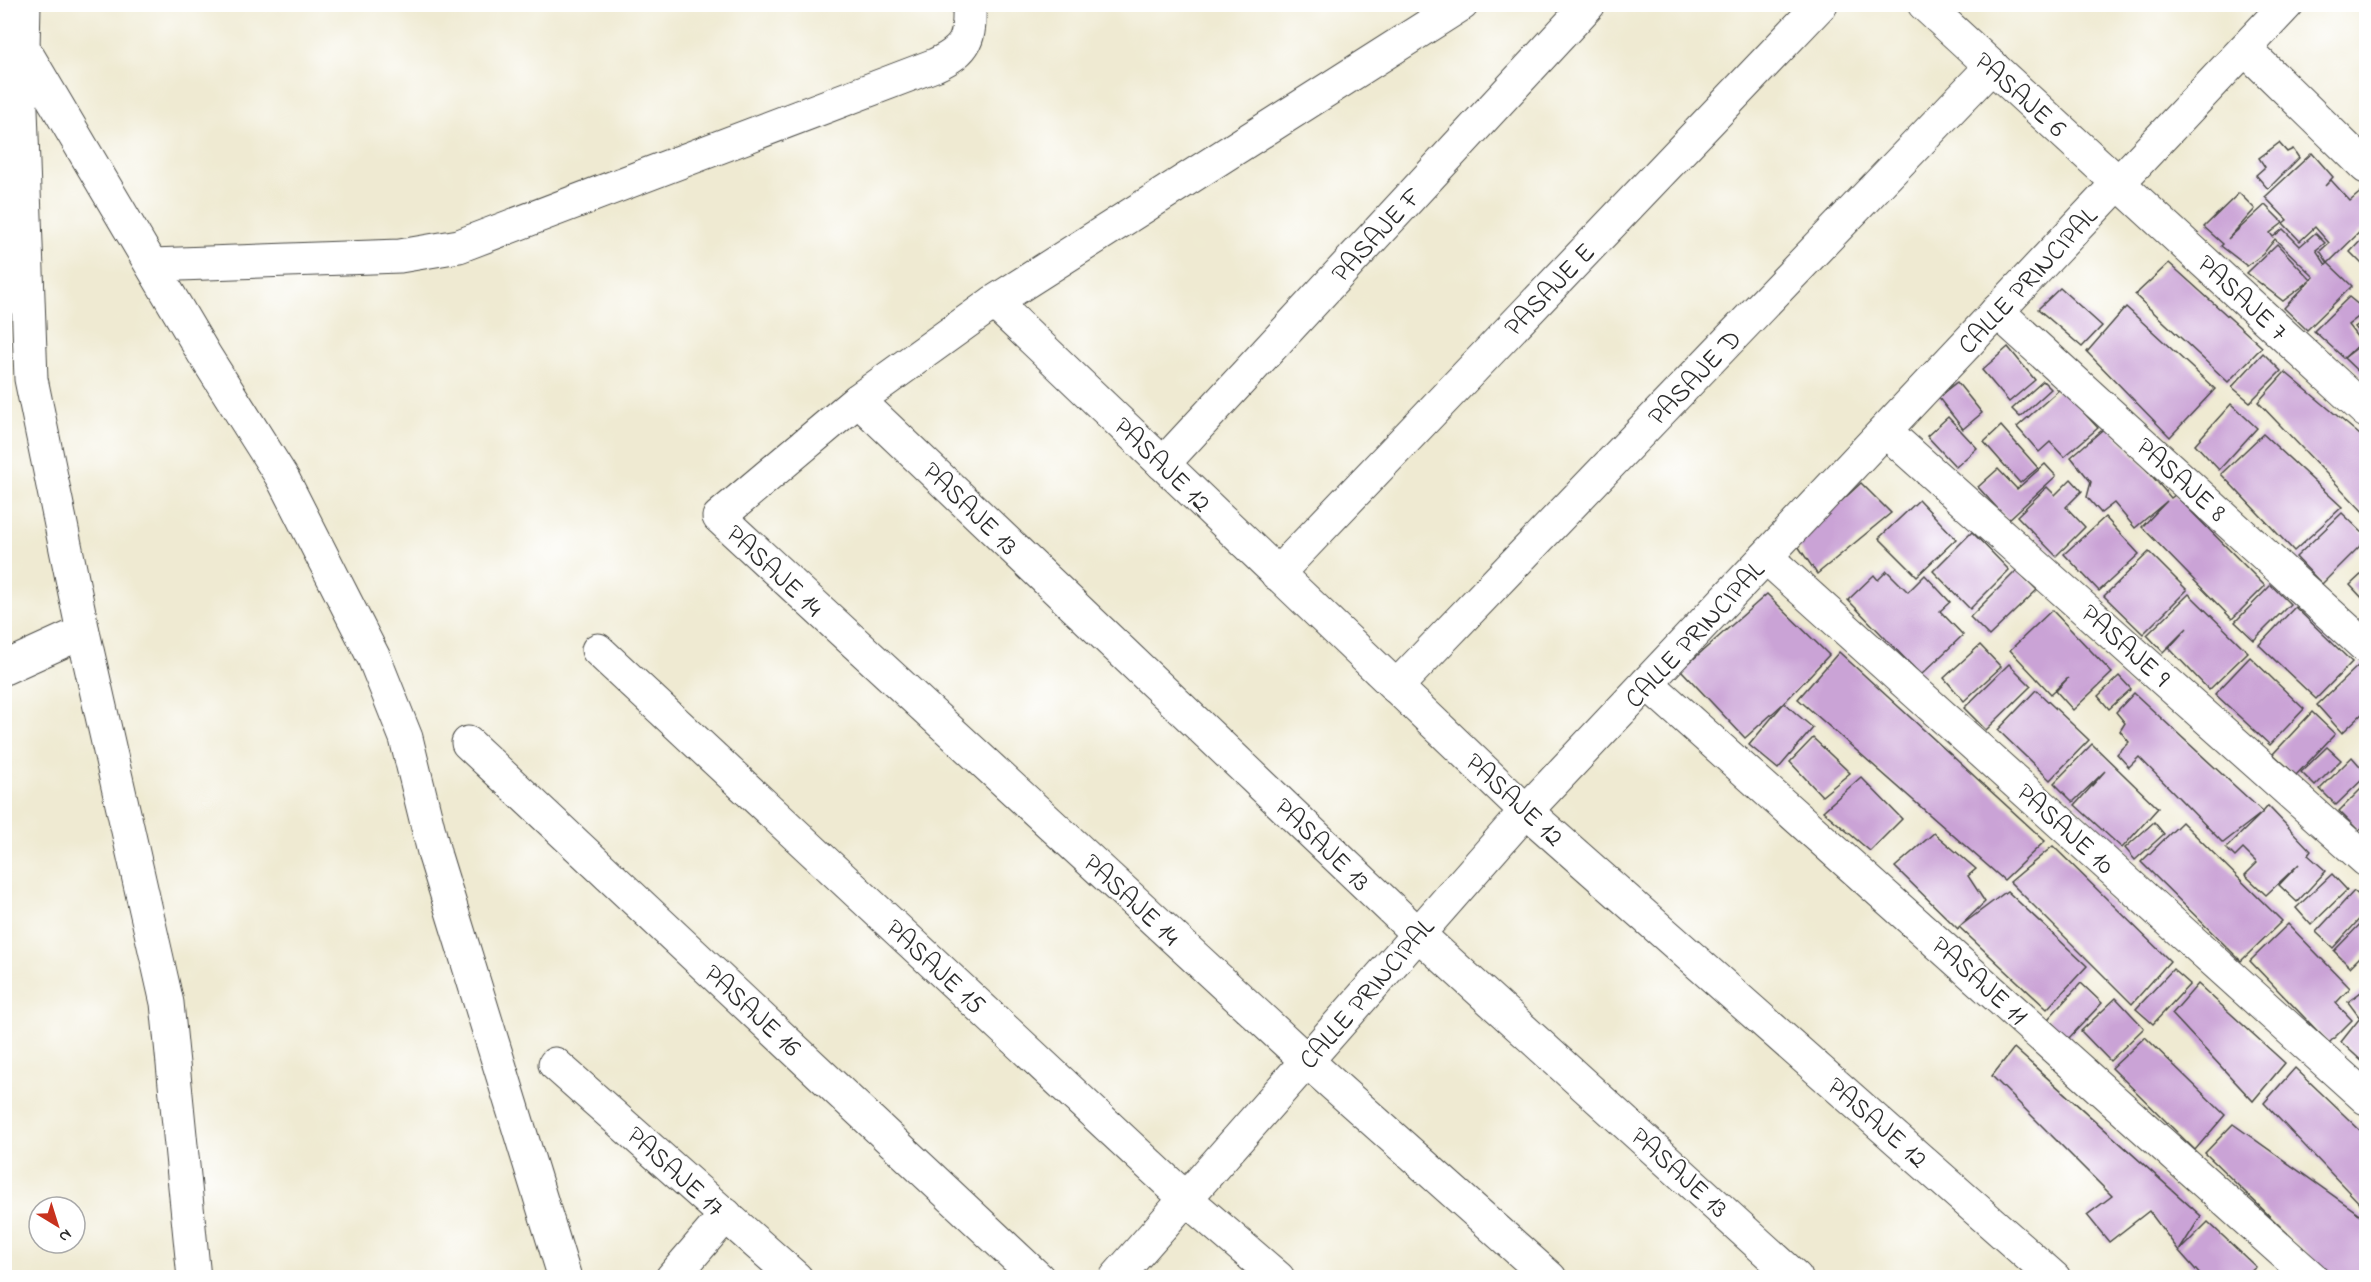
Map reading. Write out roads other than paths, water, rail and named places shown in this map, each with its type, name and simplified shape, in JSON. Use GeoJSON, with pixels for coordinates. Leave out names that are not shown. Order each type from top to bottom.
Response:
{"type":"FeatureCollection","features":[{"type":"Feature","properties":{"kind":"street"},"geometry":{"type":"LineString","coordinates":[[24,4],[16,287],[31,379],[83,632],[168,1003],[194,1278]]}},
{"type":"Feature","properties":{"kind":"street"},"geometry":{"type":"LineString","coordinates":[[858,400],[994,302],[1462,4]]}},
{"type":"Feature","properties":{"kind":"street","name":"PASAJE F"},"geometry":{"type":"LineString","coordinates":[[1163,464],[1589,4]]}},
{"type":"Feature","properties":{"kind":"street","name":"PASAJE E"},"geometry":{"type":"LineString","coordinates":[[1277,573],[1821,4]]}},
{"type":"Feature","properties":{"kind":"street","name":"PASAJE 6"},"geometry":{"type":"LineString","coordinates":[[1924,4],[2119,183]]}},
{"type":"Feature","properties":{"kind":"street","name":"CALLE PRINCIPAL"},"geometry":{"type":"LineString","coordinates":[[1116,1278],[1526,811],[2287,4]]}},
{"type":"Feature","properties":{"kind":"street"},"geometry":{"type":"LineString","coordinates":[[152,265],[400,256],[459,246],[935,65],[953,56],[965,44],[970,18]]}},
{"type":"Feature","properties":{"kind":"street"},"geometry":{"type":"LineString","coordinates":[[23,48],[282,479],[374,658],[406,738],[435,856],[565,1278]]}},
{"type":"Feature","properties":{"kind":"street"},"geometry":{"type":"LineString","coordinates":[[2245,49],[2367,167]]}},
{"type":"Feature","properties":{"kind":"street","name":"PASAJE D"},"geometry":{"type":"LineString","coordinates":[[1396,687],[1992,66]]}},
{"type":"Feature","properties":{"kind":"street","name":"PASAJE 7"},"geometry":{"type":"LineString","coordinates":[[2119,183],[2367,411]]}},
{"type":"Feature","properties":{"kind":"street","name":"PASAJE 12"},"geometry":{"type":"LineString","coordinates":[[994,302],[1526,811],[2054,1278]]}},
{"type":"Feature","properties":{"kind":"street","name":"PASAJE 8"},"geometry":{"type":"LineString","coordinates":[[1997,311],[2367,647]]}},
{"type":"Feature","properties":{"kind":"street","name":"PASAJE 14"},"geometry":{"type":"LineString","coordinates":[[858,400],[718,517],[1307,1061],[1550,1278]]}},
{"type":"Feature","properties":{"kind":"street","name":"PASAJE 13"},"geometry":{"type":"LineString","coordinates":[[858,400],[1418,934],[1796,1278]]}},
{"type":"Feature","properties":{"kind":"street","name":"PASAJE 9"},"geometry":{"type":"LineString","coordinates":[[1885,430],[2367,860]]}},
{"type":"Feature","properties":{"kind":"street","name":"PASAJE 10"},"geometry":{"type":"LineString","coordinates":[[1766,557],[2367,1098]]}},
{"type":"Feature","properties":{"kind":"street"},"geometry":{"type":"LineString","coordinates":[[4,668],[83,632]]}},
{"type":"Feature","properties":{"kind":"street","name":"PASAJE 15"},"geometry":{"type":"LineString","coordinates":[[598,650],[1185,1198],[1278,1278]]}},
{"type":"Feature","properties":{"kind":"street","name":"PASAJE 11"},"geometry":{"type":"LineString","coordinates":[[1647,683],[2312,1278]]}},
{"type":"Feature","properties":{"kind":"street","name":"PASAJE 16"},"geometry":{"type":"LineString","coordinates":[[468,743],[1038,1278]]}},
{"type":"Feature","properties":{"kind":"street","name":"PASAJE 17"},"geometry":{"type":"LineString","coordinates":[[555,1064],[796,1278]]}},
{"type":"Feature","properties":{"kind":"street"},"geometry":{"type":"LineString","coordinates":[[672,1278],[726,1215]]}}]}
